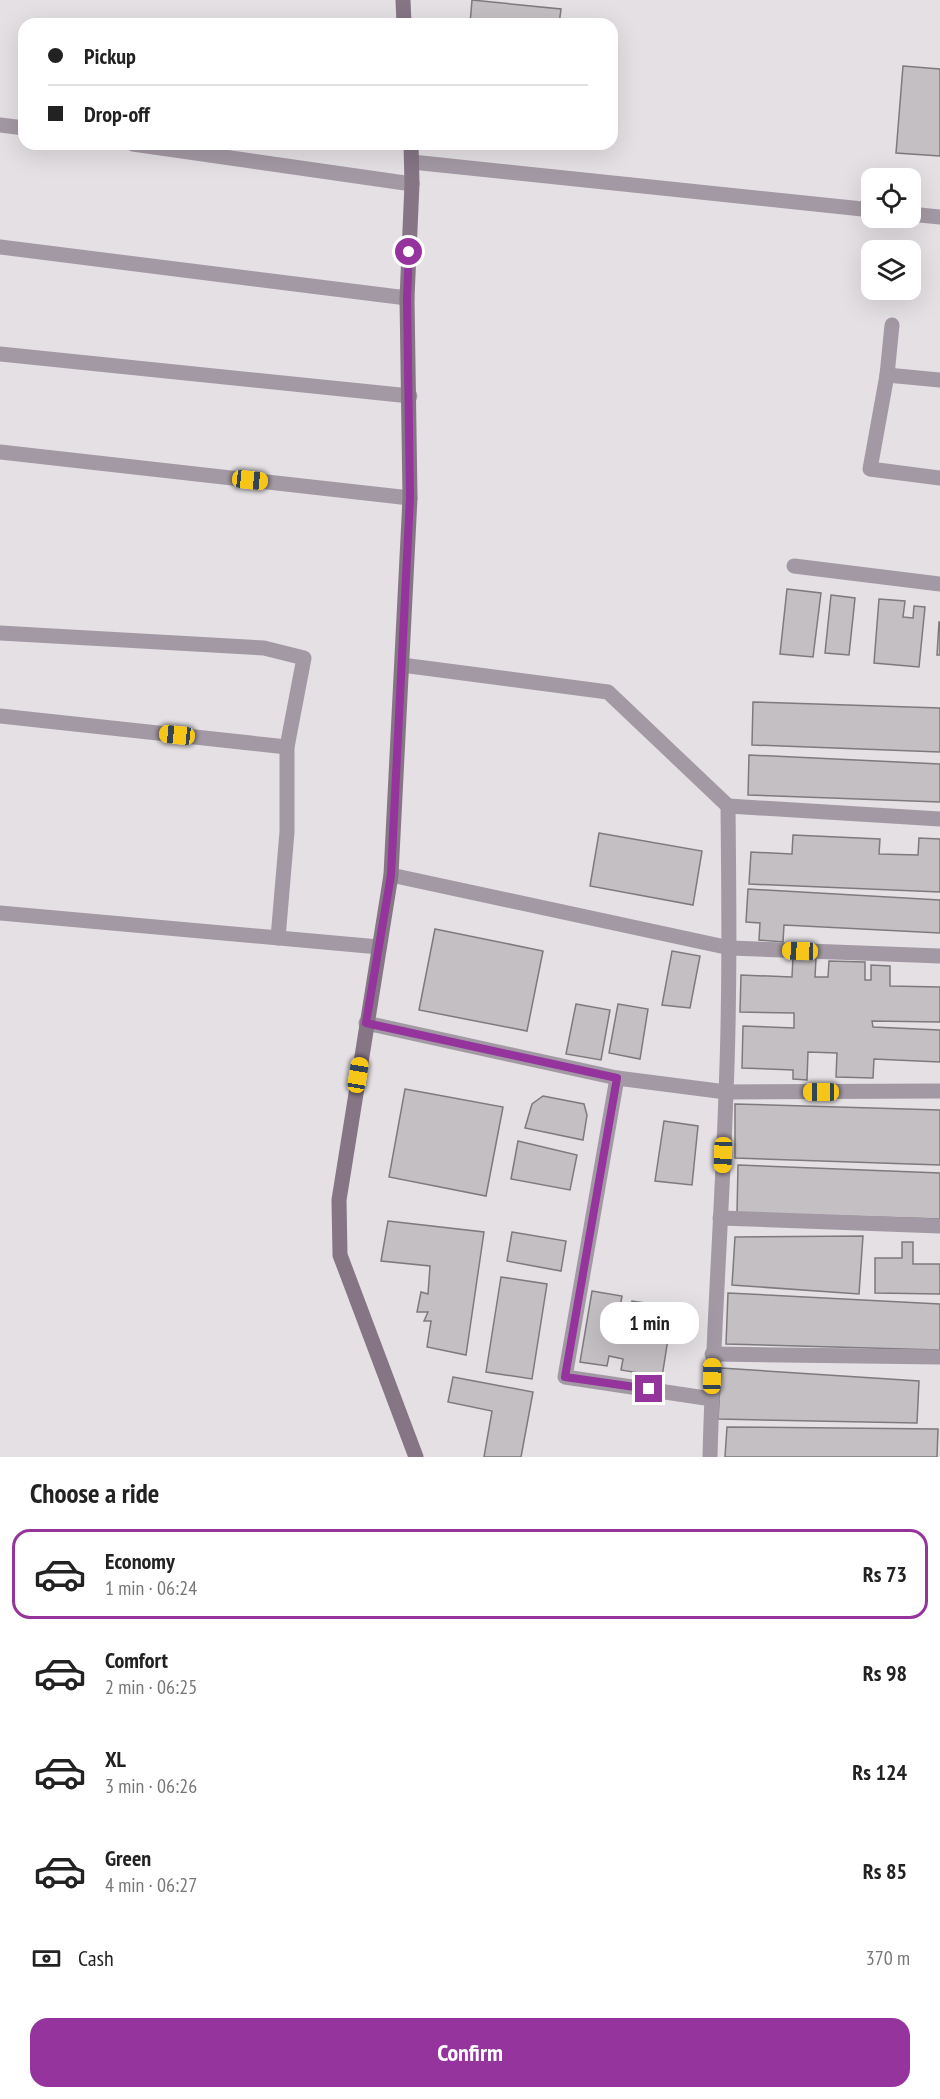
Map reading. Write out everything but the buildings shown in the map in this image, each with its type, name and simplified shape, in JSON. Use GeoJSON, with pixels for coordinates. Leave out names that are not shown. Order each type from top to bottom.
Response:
{"type":"FeatureCollection","features":[{"type":"Feature","properties":{"kind":"main road"},"geometry":{"type":"LineString","coordinates":[[403,0],[404,18]]}},
{"type":"Feature","properties":{"kind":"main road"},"geometry":{"type":"LineString","coordinates":[[411,150],[407,298],[410,498],[391,875],[339,1200],[340,1256],[416,1457]]}},
{"type":"Feature","properties":{"kind":"street"},"geometry":{"type":"LineString","coordinates":[[0,125],[18,127]]}},
{"type":"Feature","properties":{"kind":"street"},"geometry":{"type":"LineString","coordinates":[[175,150],[412,184]]}},
{"type":"Feature","properties":{"kind":"street"},"geometry":{"type":"LineString","coordinates":[[412,162],[861,209]]}},
{"type":"Feature","properties":{"kind":"street"},"geometry":{"type":"LineString","coordinates":[[921,215],[940,217]]}},
{"type":"Feature","properties":{"kind":"street"},"geometry":{"type":"LineString","coordinates":[[0,247],[407,298]]}},
{"type":"Feature","properties":{"kind":"street"},"geometry":{"type":"LineString","coordinates":[[892,325],[887,375],[870,469],[940,478]]}},
{"type":"Feature","properties":{"kind":"street"},"geometry":{"type":"LineString","coordinates":[[0,354],[410,396]]}},
{"type":"Feature","properties":{"kind":"street"},"geometry":{"type":"LineString","coordinates":[[887,375],[940,380]]}},
{"type":"Feature","properties":{"kind":"street"},"geometry":{"type":"LineString","coordinates":[[0,452],[410,498]]}},
{"type":"Feature","properties":{"kind":"street"},"geometry":{"type":"LineString","coordinates":[[794,566],[940,584]]}},
{"type":"Feature","properties":{"kind":"street"},"geometry":{"type":"LineString","coordinates":[[0,633],[264,648],[304,658],[287,747],[286,832],[278,938]]}},
{"type":"Feature","properties":{"kind":"street"},"geometry":{"type":"LineString","coordinates":[[402,665],[608,692],[728,806],[940,819]]}},
{"type":"Feature","properties":{"kind":"street"},"geometry":{"type":"LineString","coordinates":[[0,716],[287,747]]}},
{"type":"Feature","properties":{"kind":"street"},"geometry":{"type":"LineString","coordinates":[[710,1457],[712,1354],[726,1092],[730,948],[728,806]]}},
{"type":"Feature","properties":{"kind":"street"},"geometry":{"type":"LineString","coordinates":[[391,875],[730,948],[940,956]]}},
{"type":"Feature","properties":{"kind":"street"},"geometry":{"type":"LineString","coordinates":[[0,914],[378,947]]}},
{"type":"Feature","properties":{"kind":"street"},"geometry":{"type":"LineString","coordinates":[[366,1023],[617,1078],[726,1092],[940,1091]]}},
{"type":"Feature","properties":{"kind":"street"},"geometry":{"type":"LineString","coordinates":[[617,1078],[565,1377],[712,1399]]}},
{"type":"Feature","properties":{"kind":"street"},"geometry":{"type":"LineString","coordinates":[[720,1218],[940,1226]]}},
{"type":"Feature","properties":{"kind":"street"},"geometry":{"type":"LineString","coordinates":[[712,1354],[940,1357]]}},
{"type":"Feature","properties":{"kind":"route"},"geometry":{"type":"LineString","coordinates":[[409,252],[407,298],[410,498],[391,875],[366,1023],[617,1078],[565,1377],[649,1389]]}}]}
